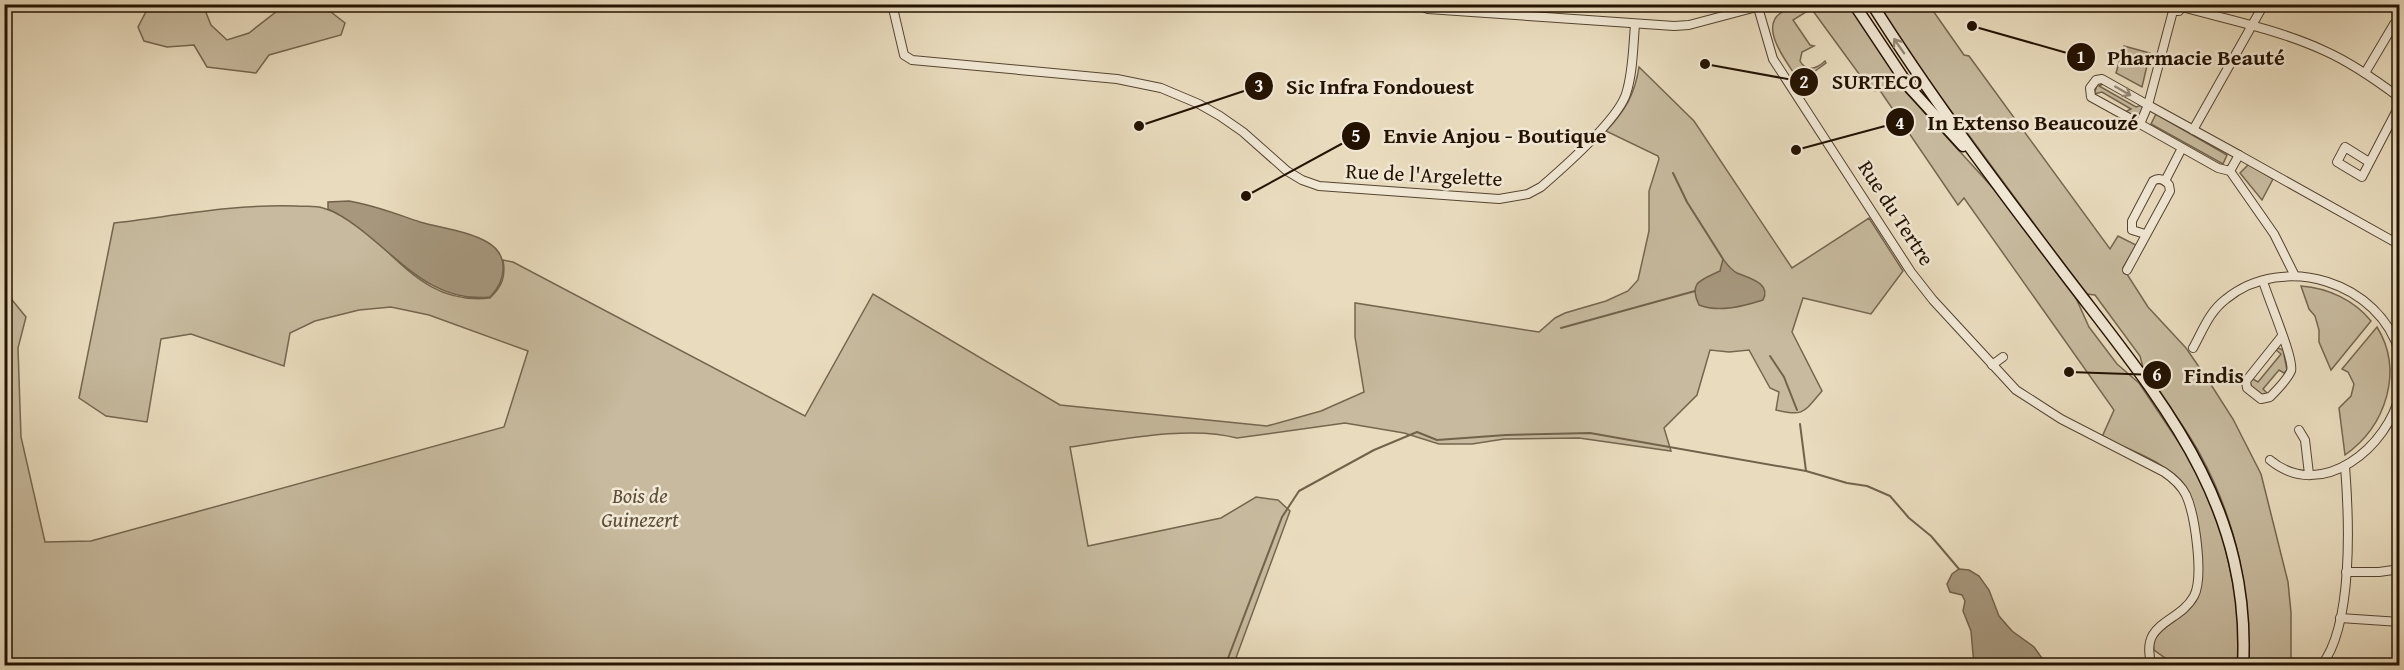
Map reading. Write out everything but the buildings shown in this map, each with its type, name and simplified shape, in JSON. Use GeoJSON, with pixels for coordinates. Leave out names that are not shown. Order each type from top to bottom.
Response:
{"type":"FeatureCollection","features":[{"type":"Feature","properties":{"kind":"main road"},"geometry":{"type":"LineString","coordinates":[[1854,4],[1910,88],[1993,180]]}},
{"type":"Feature","properties":{"kind":"main road"},"geometry":{"type":"LineString","coordinates":[[1872,4],[1993,180],[2156,396],[2198,462],[2215,498],[2236,568],[2242,603],[2243,666]]}},
{"type":"Feature","properties":{"kind":"street","name":"Rue de l'Argelette"},"geometry":{"type":"LineString","coordinates":[[892,4],[904,56],[912,60],[1141,83],[1180,95],[1220,116],[1243,132],[1287,171],[1319,186],[1499,199],[1528,195],[1541,187],[1605,125],[1620,106],[1629,83],[1635,25]]}},
{"type":"Feature","properties":{"kind":"street"},"geometry":{"type":"LineString","coordinates":[[1414,4],[1428,9],[1635,25],[1689,26],[1768,4]]}},
{"type":"Feature","properties":{"kind":"street"},"geometry":{"type":"LineString","coordinates":[[2193,130],[2264,4]]}},
{"type":"Feature","properties":{"kind":"street","name":"Rue du Tertre"},"geometry":{"type":"LineString","coordinates":[[1758,6],[1773,59],[1911,272],[1933,300],[2016,390],[2037,405],[2164,471],[2184,492],[2194,527],[2197,587],[2186,606],[2163,622],[2155,631],[2149,648],[2152,666]]}},
{"type":"Feature","properties":{"kind":"street"},"geometry":{"type":"LineString","coordinates":[[2140,124],[2148,105],[2175,6],[2251,26],[2323,50],[2365,73],[2400,98]]}},
{"type":"Feature","properties":{"kind":"street"},"geometry":{"type":"LineString","coordinates":[[2365,73],[2394,24]]}},
{"type":"Feature","properties":{"kind":"street"},"geometry":{"type":"LineString","coordinates":[[2295,276],[2274,234],[2230,171],[2218,168],[2091,96],[2090,88],[2096,80],[2102,79],[2400,245]]}},
{"type":"Feature","properties":{"kind":"street"},"geometry":{"type":"LineString","coordinates":[[2369,162],[2400,104]]}},
{"type":"Feature","properties":{"kind":"street"},"geometry":{"type":"LineString","coordinates":[[2165,181],[2182,148]]}},
{"type":"Feature","properties":{"kind":"street"},"geometry":{"type":"LineString","coordinates":[[2230,171],[2239,155]]}},
{"type":"Feature","properties":{"kind":"street"},"geometry":{"type":"LineString","coordinates":[[2127,270],[2170,191],[2169,184],[2165,181],[2157,179],[2153,182],[2132,221],[2132,230],[2145,234]]}},
{"type":"Feature","properties":{"kind":"street"},"geometry":{"type":"LineString","coordinates":[[2193,348],[2204,325],[2226,298],[2243,288],[2263,281],[2295,276],[2338,285],[2361,298],[2386,325],[2400,354]]}},
{"type":"Feature","properties":{"kind":"street"},"geometry":{"type":"LineString","coordinates":[[2263,281],[2282,336],[2291,370],[2271,397],[2261,399],[2247,388],[2246,381],[2282,336]]}},
{"type":"Feature","properties":{"kind":"street"},"geometry":{"type":"LineString","coordinates":[[1992,365],[2003,357]]}},
{"type":"Feature","properties":{"kind":"street"},"geometry":{"type":"LineString","coordinates":[[2271,460],[2285,470],[2309,474],[2345,466],[2365,452],[2379,437],[2390,420],[2400,393]]}},
{"type":"Feature","properties":{"kind":"street"},"geometry":{"type":"LineString","coordinates":[[2299,430],[2305,440],[2309,474]]}},
{"type":"Feature","properties":{"kind":"street"},"geometry":{"type":"LineString","coordinates":[[2321,666],[2330,652],[2340,618],[2346,572],[2345,466]]}},
{"type":"Feature","properties":{"kind":"street"},"geometry":{"type":"LineString","coordinates":[[2346,572],[2379,572],[2400,569]]}},
{"type":"Feature","properties":{"kind":"street"},"geometry":{"type":"LineString","coordinates":[[2340,618],[2400,622]]}},
{"type":"Feature","properties":{"kind":"green space"},"geometry":{"type":"Polygon","coordinates":[[[150,4],[203,5],[211,25],[227,40],[249,33],[277,11],[274,5],[322,5],[345,23],[341,35],[269,55],[256,73],[207,67],[194,45],[167,47],[144,41],[138,27],[150,4]]]}},
{"type":"Feature","properties":{"kind":"green space"},"geometry":{"type":"Polygon","coordinates":[[[1840,4],[1853,11],[1924,112],[2002,198],[2075,296],[2089,327],[2117,364],[2139,383],[2196,468],[2221,528],[2237,602],[2239,665],[2175,665],[2154,650],[2153,642],[2156,635],[2198,592],[2188,491],[2171,472],[2161,465],[2102,437],[2114,410],[1964,198],[1958,205],[1879,89],[1875,91],[1870,89],[1813,11],[1809,10],[1793,20],[1810,45],[1814,46],[1802,52],[1800,61],[1808,68],[1819,66],[1825,61],[1826,63],[1800,82],[1782,56],[1773,35],[1773,26],[1776,17],[1784,11],[1783,8],[1792,5],[1840,4]]]}},
{"type":"Feature","properties":{"kind":"green space"},"geometry":{"type":"Polygon","coordinates":[[[1878,4],[1929,5],[2110,249],[2118,236],[2136,245],[2123,268],[2148,307],[2186,348],[2208,380],[2233,419],[2261,474],[2288,582],[2291,613],[2291,665],[2249,665],[2244,583],[2239,556],[2223,505],[2200,454],[2144,371],[2140,356],[2095,295],[2086,294],[1914,61],[1878,4]]]}},
{"type":"Feature","properties":{"kind":"green space"},"geometry":{"type":"Polygon","coordinates":[[[2124,46],[2150,53],[2142,87],[2116,73],[2124,46]]]}},
{"type":"Feature","properties":{"kind":"green space","name":"Bois de Guinezert"},"geometry":{"type":"Polygon","coordinates":[[[1639,67],[1694,121],[1792,268],[1869,218],[1903,271],[1871,314],[1803,298],[1792,332],[1822,391],[1803,411],[1792,413],[1776,410],[1779,392],[1770,388],[1749,350],[1729,352],[1710,350],[1697,395],[1664,428],[1671,451],[1579,438],[1504,439],[1472,444],[1439,444],[1404,433],[1345,423],[1237,438],[1218,434],[1176,433],[1070,447],[1088,546],[1221,518],[1256,497],[1278,500],[1290,511],[1233,666],[5,665],[4,290],[26,317],[18,348],[21,437],[45,542],[91,541],[504,427],[528,351],[429,315],[391,307],[359,310],[315,321],[290,333],[284,366],[191,334],[161,339],[147,422],[106,416],[79,398],[114,223],[250,207],[320,207],[345,218],[365,231],[400,264],[439,290],[462,297],[490,298],[502,281],[503,260],[513,262],[805,416],[873,294],[1060,405],[1267,426],[1321,411],[1364,392],[1355,337],[1355,303],[1539,332],[1555,318],[1565,313],[1606,301],[1628,291],[1638,280],[1649,231],[1649,191],[1659,159],[1658,156],[1606,131],[1628,102],[1635,86],[1639,67]]]}},
{"type":"Feature","properties":{"kind":"green space"},"geometry":{"type":"Polygon","coordinates":[[[2098,83],[2105,83],[2099,86],[2136,107],[2142,105],[2142,112],[2136,117],[2125,112],[2131,109],[2102,92],[2094,94],[2098,83]]]}},
{"type":"Feature","properties":{"kind":"green space"},"geometry":{"type":"Polygon","coordinates":[[[2156,114],[2227,155],[2223,164],[2151,124],[2156,114]]]}},
{"type":"Feature","properties":{"kind":"green space"},"geometry":{"type":"Polygon","coordinates":[[[2249,164],[2273,179],[2262,200],[2240,173],[2249,164]]]}},
{"type":"Feature","properties":{"kind":"green space"},"geometry":{"type":"Polygon","coordinates":[[[2301,286],[2321,289],[2340,296],[2357,307],[2371,321],[2331,370],[2319,342],[2319,330],[2315,316],[2309,309],[2301,286]]]}},
{"type":"Feature","properties":{"kind":"green space"},"geometry":{"type":"Polygon","coordinates":[[[2377,327],[2385,344],[2389,361],[2390,379],[2387,397],[2371,429],[2345,455],[2339,408],[2351,396],[2354,384],[2348,372],[2342,369],[2377,327]]]}},
{"type":"Feature","properties":{"kind":"green space"},"geometry":{"type":"Polygon","coordinates":[[[2278,348],[2283,350],[2287,370],[2284,373],[2279,370],[2263,389],[2268,394],[2263,395],[2251,386],[2250,382],[2253,379],[2258,382],[2281,354],[2276,350],[2278,348]]]}},
{"type":"Feature","properties":{"kind":"shaded area"},"geometry":{"type":"Polygon","coordinates":[[[349,201],[480,238],[494,247],[499,254],[503,268],[500,283],[490,297],[465,297],[423,280],[368,235],[328,209],[328,202],[349,201]]]}},
{"type":"Feature","properties":{"kind":"shaded area"},"geometry":{"type":"Polygon","coordinates":[[[1723,259],[1735,272],[1762,285],[1765,294],[1763,300],[1723,309],[1699,305],[1695,291],[1698,283],[1720,271],[1723,259]]]}},
{"type":"Feature","properties":{"kind":"shaded area"},"geometry":{"type":"Polygon","coordinates":[[[1959,569],[1969,570],[1979,576],[1989,590],[1999,616],[2012,631],[2034,647],[2047,665],[1974,665],[1971,631],[1963,611],[1965,601],[1962,595],[1950,592],[1947,584],[1952,574],[1959,569]]]}},
{"type":"Feature","properties":{"kind":"waterway"},"geometry":{"type":"LineString","coordinates":[[1673,173],[1687,202],[1723,259]]}},
{"type":"Feature","properties":{"kind":"waterway"},"geometry":{"type":"LineString","coordinates":[[1561,328],[1695,291]]}},
{"type":"Feature","properties":{"kind":"waterway"},"geometry":{"type":"LineString","coordinates":[[1770,356],[1784,377],[1797,410]]}},
{"type":"Feature","properties":{"kind":"waterway"},"geometry":{"type":"LineString","coordinates":[[1800,424],[1806,471],[1847,483],[1867,486],[1890,496],[1909,518],[1931,536],[1959,569]]}},
{"type":"Feature","properties":{"kind":"waterway"},"geometry":{"type":"LineString","coordinates":[[1225,666],[1282,517],[1299,491],[1374,450],[1417,432],[1437,440],[1506,435],[1590,433],[1806,471]]}},
{"type":"Feature","properties":{"kind":"place","name":"Pharmacie Beauté"},"geometry":{"type":"Point","coordinates":[1972,26]}},
{"type":"Feature","properties":{"kind":"place","name":"SURTECO"},"geometry":{"type":"Point","coordinates":[1705,64]}},
{"type":"Feature","properties":{"kind":"place","name":"Sic Infra Fondouest"},"geometry":{"type":"Point","coordinates":[1139,126]}},
{"type":"Feature","properties":{"kind":"place","name":"In Extenso Beaucouzé"},"geometry":{"type":"Point","coordinates":[1796,150]}},
{"type":"Feature","properties":{"kind":"place","name":"Envie Anjou - Boutique"},"geometry":{"type":"Point","coordinates":[1246,196]}},
{"type":"Feature","properties":{"kind":"place","name":"Findis"},"geometry":{"type":"Point","coordinates":[2069,372]}}]}
